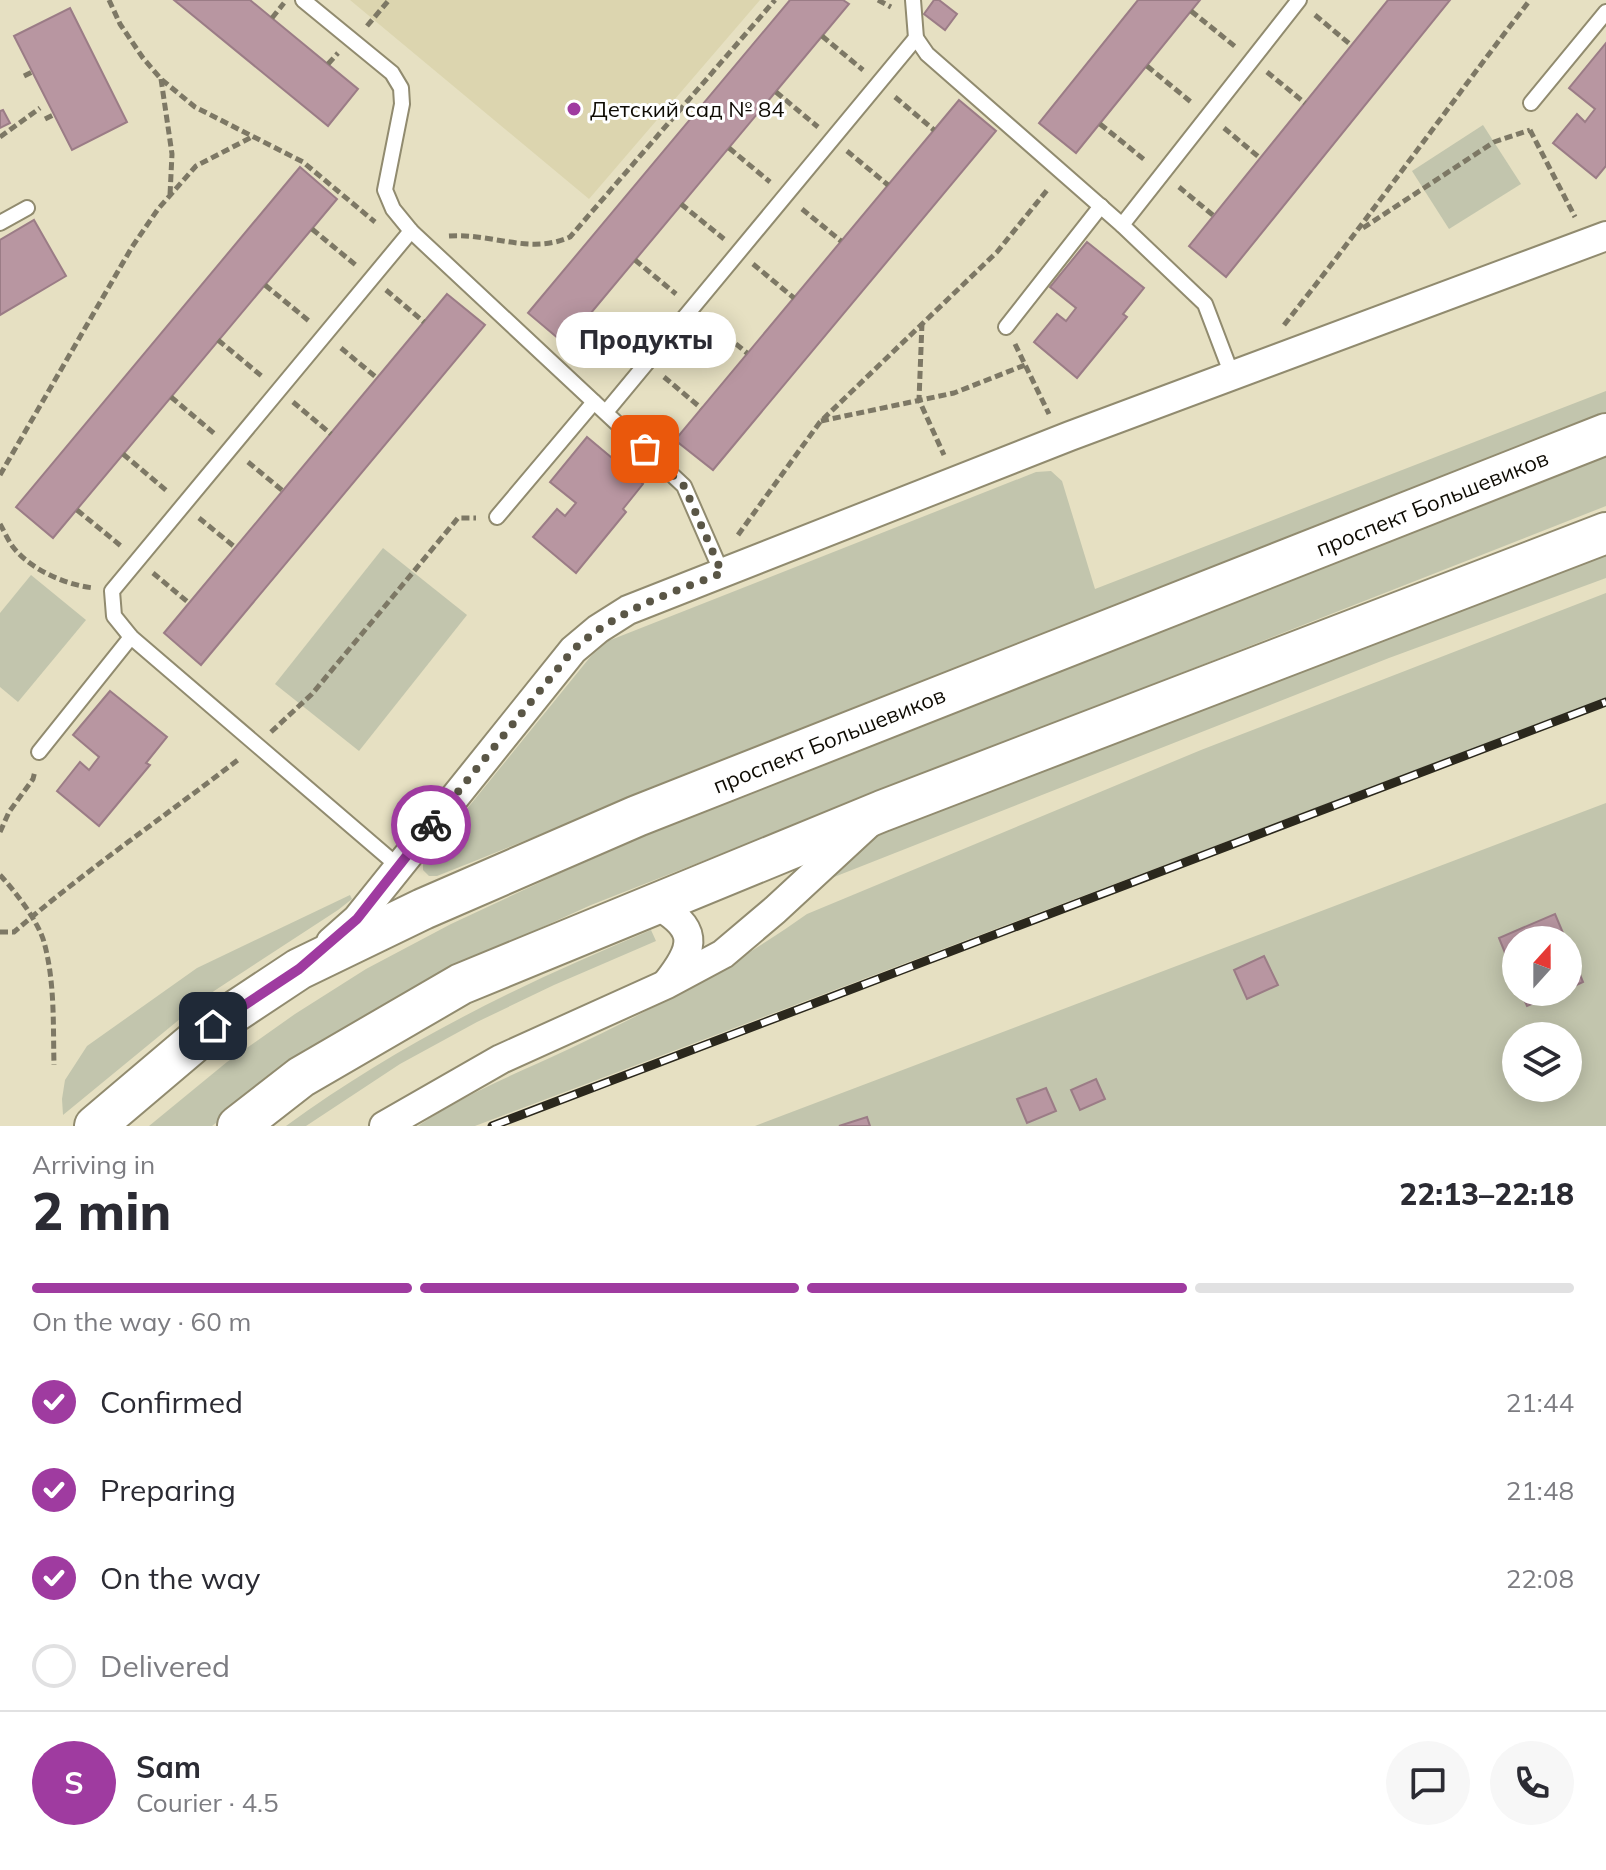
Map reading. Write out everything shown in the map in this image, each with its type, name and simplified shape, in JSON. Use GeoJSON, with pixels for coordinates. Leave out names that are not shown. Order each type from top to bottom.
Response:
{"type":"FeatureCollection","features":[{"type":"Feature","properties":{"kind":"main road","name":"проспект Большевиков"},"geometry":{"type":"LineString","coordinates":[[95,1126],[213,1026],[299,969],[423,909],[637,816],[1606,434]]}},
{"type":"Feature","properties":{"kind":"main road"},"geometry":{"type":"LineString","coordinates":[[238,1126],[301,1077],[461,984],[882,811],[1606,533]]}},
{"type":"Feature","properties":{"kind":"street"},"geometry":{"type":"LineString","coordinates":[[299,969],[357,919],[573,650],[628,610],[1232,375],[1606,236]]}},
{"type":"Feature","properties":{"kind":"street"},"geometry":{"type":"LineString","coordinates":[[384,1126],[501,1059],[667,984],[723,954],[882,811]]}},
{"type":"Feature","properties":{"kind":"street"},"geometry":{"type":"LineString","coordinates":[[654,903],[685,927],[689,942],[686,960],[667,984]]}},
{"type":"Feature","properties":{"kind":"lane"},"geometry":{"type":"LineString","coordinates":[[303,0],[392,73],[401,88],[402,104],[385,190],[393,209],[411,231],[684,486],[722,573]]}},
{"type":"Feature","properties":{"kind":"lane"},"geometry":{"type":"LineString","coordinates":[[913,0],[916,38],[927,54],[1101,206],[1205,304],[1232,375]]}},
{"type":"Feature","properties":{"kind":"lane"},"geometry":{"type":"LineString","coordinates":[[1122,225],[1298,1]]}},
{"type":"Feature","properties":{"kind":"lane"},"geometry":{"type":"LineString","coordinates":[[1531,103],[1606,12]]}},
{"type":"Feature","properties":{"kind":"lane"},"geometry":{"type":"LineString","coordinates":[[606,412],[916,38]]}},
{"type":"Feature","properties":{"kind":"lane"},"geometry":{"type":"LineString","coordinates":[[1006,327],[1101,206]]}},
{"type":"Feature","properties":{"kind":"lane"},"geometry":{"type":"LineString","coordinates":[[0,223],[27,208]]}},
{"type":"Feature","properties":{"kind":"lane"},"geometry":{"type":"LineString","coordinates":[[398,866],[131,637],[114,616],[112,591],[411,231]]}},
{"type":"Feature","properties":{"kind":"lane"},"geometry":{"type":"LineString","coordinates":[[497,517],[594,402]]}},
{"type":"Feature","properties":{"kind":"lane"},"geometry":{"type":"LineString","coordinates":[[39,752],[131,637]]}},
{"type":"Feature","properties":{"kind":"path"},"geometry":{"type":"LineString","coordinates":[[109,0],[120,24],[143,58],[161,79],[195,107],[303,162],[371,221],[411,231]]}},
{"type":"Feature","properties":{"kind":"path"},"geometry":{"type":"LineString","coordinates":[[272,18],[287,0]]}},
{"type":"Feature","properties":{"kind":"path"},"geometry":{"type":"LineString","coordinates":[[354,42],[389,0]]}},
{"type":"Feature","properties":{"kind":"path"},"geometry":{"type":"LineString","coordinates":[[426,245],[448,236],[469,234],[537,246],[570,237],[775,0]]}},
{"type":"Feature","properties":{"kind":"path"},"geometry":{"type":"LineString","coordinates":[[1283,326],[1360,230],[1421,142],[1530,0]]}},
{"type":"Feature","properties":{"kind":"path"},"geometry":{"type":"LineString","coordinates":[[1298,1],[1351,45]]}},
{"type":"Feature","properties":{"kind":"path"},"geometry":{"type":"LineString","coordinates":[[24,76],[32,72]]}},
{"type":"Feature","properties":{"kind":"path"},"geometry":{"type":"LineString","coordinates":[[161,79],[172,154],[170,196]]}},
{"type":"Feature","properties":{"kind":"path"},"geometry":{"type":"LineString","coordinates":[[1531,103],[1530,130],[1578,222]]}},
{"type":"Feature","properties":{"kind":"path"},"geometry":{"type":"LineString","coordinates":[[0,137],[40,108]]}},
{"type":"Feature","properties":{"kind":"path"},"geometry":{"type":"LineString","coordinates":[[45,119],[53,115]]}},
{"type":"Feature","properties":{"kind":"path"},"geometry":{"type":"LineString","coordinates":[[1360,230],[1494,142],[1530,130]]}},
{"type":"Feature","properties":{"kind":"path"},"geometry":{"type":"LineString","coordinates":[[0,475],[132,247],[170,196],[196,166],[252,137]]}},
{"type":"Feature","properties":{"kind":"path"},"geometry":{"type":"LineString","coordinates":[[733,543],[820,422],[997,252],[1062,172]]}},
{"type":"Feature","properties":{"kind":"path"},"geometry":{"type":"LineString","coordinates":[[922,322],[919,400],[947,460]]}},
{"type":"Feature","properties":{"kind":"path"},"geometry":{"type":"LineString","coordinates":[[1006,327],[1051,419]]}},
{"type":"Feature","properties":{"kind":"path"},"geometry":{"type":"LineString","coordinates":[[820,422],[954,393],[1025,365]]}},
{"type":"Feature","properties":{"kind":"path"},"geometry":{"type":"LineString","coordinates":[[171,397],[283,491]]}},
{"type":"Feature","properties":{"kind":"path"},"geometry":{"type":"LineString","coordinates":[[0,524],[14,548],[40,569],[75,586],[112,591]]}},
{"type":"Feature","properties":{"kind":"path"},"geometry":{"type":"LineString","coordinates":[[0,832],[9,812],[33,779],[39,752]]}},
{"type":"Feature","properties":{"kind":"path"},"geometry":{"type":"LineString","coordinates":[[0,875],[15,891],[43,939],[51,983],[54,1065]]}},
{"type":"Feature","properties":{"kind":"path"},"geometry":{"type":"LineString","coordinates":[[0,932],[14,932]]}},
{"type":"Feature","properties":{"kind":"shaded area","name":"Детский сад № 84"},"geometry":{"type":"Polygon","coordinates":[[[350,0],[760,0],[589,199],[350,0]]]}},
{"type":"Feature","properties":{"kind":"green space"},"geometry":{"type":"Polygon","coordinates":[[[1483,125],[1521,184],[1449,229],[1412,171],[1483,125]]]}},
{"type":"Feature","properties":{"kind":"green space"},"geometry":{"type":"Polygon","coordinates":[[[1606,391],[1606,416],[1166,585],[437,876],[429,876],[423,870],[423,863],[591,656],[608,641],[1036,472],[1051,471],[1062,481],[1095,589],[1606,391]]]}},
{"type":"Feature","properties":{"kind":"green space"},"geometry":{"type":"Polygon","coordinates":[[[1606,456],[1606,506],[591,905],[472,959],[252,1096],[212,1126],[149,1126],[227,1062],[366,969],[451,924],[573,867],[741,794],[1606,456]]]}},
{"type":"Feature","properties":{"kind":"green space"},"geometry":{"type":"Polygon","coordinates":[[[383,548],[467,615],[359,751],[275,684],[383,548]]]}},
{"type":"Feature","properties":{"kind":"green space"},"geometry":{"type":"Polygon","coordinates":[[[1606,552],[1606,578],[1389,658],[829,879],[870,838],[1606,552]]]}},
{"type":"Feature","properties":{"kind":"green space"},"geometry":{"type":"Polygon","coordinates":[[[31,575],[86,620],[18,702],[0,687],[0,613],[31,575]]]}},
{"type":"Feature","properties":{"kind":"green space"},"geometry":{"type":"Polygon","coordinates":[[[1606,593],[1606,698],[475,1126],[418,1126],[473,1094],[661,1003],[721,970],[807,914],[1201,750],[1606,593]]]}},
{"type":"Feature","properties":{"kind":"green space"},"geometry":{"type":"Polygon","coordinates":[[[1606,803],[1606,1126],[755,1126],[1606,803]]]}},
{"type":"Feature","properties":{"kind":"green space"},"geometry":{"type":"Polygon","coordinates":[[[350,895],[352,899],[338,910],[214,991],[63,1115],[65,1080],[87,1046],[197,968],[350,895]]]}},
{"type":"Feature","properties":{"kind":"green space"},"geometry":{"type":"Polygon","coordinates":[[[651,930],[656,941],[477,1022],[400,1064],[306,1126],[286,1126],[373,1068],[462,1017],[651,930]]]}},
{"type":"Feature","properties":{"kind":"building"},"geometry":{"type":"Polygon","coordinates":[[[174,0],[250,0],[358,89],[328,126],[174,0]]]}},
{"type":"Feature","properties":{"kind":"building"},"geometry":{"type":"Polygon","coordinates":[[[790,0],[843,0],[849,4],[565,344],[528,313],[790,0]]]}},
{"type":"Feature","properties":{"kind":"building"},"geometry":{"type":"Polygon","coordinates":[[[934,0],[939,0],[957,14],[945,30],[924,14],[934,0]]]}},
{"type":"Feature","properties":{"kind":"building"},"geometry":{"type":"Polygon","coordinates":[[[1138,0],[1200,0],[1076,153],[1039,123],[1138,0]]]}},
{"type":"Feature","properties":{"kind":"building"},"geometry":{"type":"Polygon","coordinates":[[[1388,0],[1450,0],[1226,277],[1189,246],[1388,0]]]}},
{"type":"Feature","properties":{"kind":"building"},"geometry":{"type":"Polygon","coordinates":[[[70,8],[127,122],[72,150],[14,36],[70,8]]]}},
{"type":"Feature","properties":{"kind":"building"},"geometry":{"type":"Polygon","coordinates":[[[1606,43],[1606,166],[1596,178],[1553,143],[1577,114],[1585,122],[1595,109],[1569,88],[1606,43]]]}},
{"type":"Feature","properties":{"kind":"building"},"geometry":{"type":"Polygon","coordinates":[[[959,100],[996,131],[713,470],[675,440],[959,100]]]}},
{"type":"Feature","properties":{"kind":"building"},"geometry":{"type":"Polygon","coordinates":[[[3,110],[10,123],[0,128],[0,111],[3,110]]]}},
{"type":"Feature","properties":{"kind":"building"},"geometry":{"type":"Polygon","coordinates":[[[300,167],[337,199],[53,538],[16,507],[300,167]]]}},
{"type":"Feature","properties":{"kind":"building"},"geometry":{"type":"Polygon","coordinates":[[[34,220],[66,276],[0,315],[0,240],[34,220]]]}},
{"type":"Feature","properties":{"kind":"building"},"geometry":{"type":"Polygon","coordinates":[[[1087,242],[1144,288],[1123,314],[1127,317],[1077,378],[1034,342],[1057,314],[1066,321],[1076,308],[1050,287],[1087,242]]]}},
{"type":"Feature","properties":{"kind":"building"},"geometry":{"type":"Polygon","coordinates":[[[447,294],[485,325],[201,665],[164,633],[447,294]]]}},
{"type":"Feature","properties":{"kind":"building"},"geometry":{"type":"Polygon","coordinates":[[[587,437],[643,484],[623,509],[626,512],[576,573],[533,537],[557,509],[565,516],[576,503],[550,482],[587,437]]]}},
{"type":"Feature","properties":{"kind":"building"},"geometry":{"type":"Polygon","coordinates":[[[110,691],[167,737],[146,763],[150,765],[99,826],[57,791],[80,762],[89,770],[99,757],[73,735],[110,691]]]}},
{"type":"Feature","properties":{"kind":"building"},"geometry":{"type":"Polygon","coordinates":[[[1555,914],[1560,926],[1527,926],[1555,914]]]}},
{"type":"Feature","properties":{"kind":"building"},"geometry":{"type":"Polygon","coordinates":[[[1264,956],[1278,985],[1247,999],[1234,970],[1264,956]]]}},
{"type":"Feature","properties":{"kind":"building"},"geometry":{"type":"Polygon","coordinates":[[[1096,1079],[1105,1099],[1080,1110],[1071,1090],[1096,1079]]]}},
{"type":"Feature","properties":{"kind":"building"},"geometry":{"type":"Polygon","coordinates":[[[1046,1088],[1056,1111],[1027,1123],[1017,1099],[1046,1088]]]}},
{"type":"Feature","properties":{"kind":"building"},"geometry":{"type":"Polygon","coordinates":[[[867,1117],[870,1126],[839,1126],[867,1117]]]}},
{"type":"Feature","properties":{"kind":"railway"},"geometry":{"type":"LineString","coordinates":[[492,1126],[1606,702]]}},
{"type":"Feature","properties":{"kind":"way so far"},"geometry":{"type":"LineString","coordinates":[[431,825],[573,650],[628,610],[722,573],[684,486],[645,449]]}},
{"type":"Feature","properties":{"kind":"place","name":"Детский сад № 84"},"geometry":{"type":"Point","coordinates":[574,109]}},
{"type":"Feature","properties":{"kind":"place","name":"Продукты"},"geometry":{"type":"Point","coordinates":[645,449]}},
{"type":"Feature","properties":{"kind":"route"},"geometry":{"type":"LineString","coordinates":[[213,1026],[299,969],[357,919],[431,825]]}}]}
